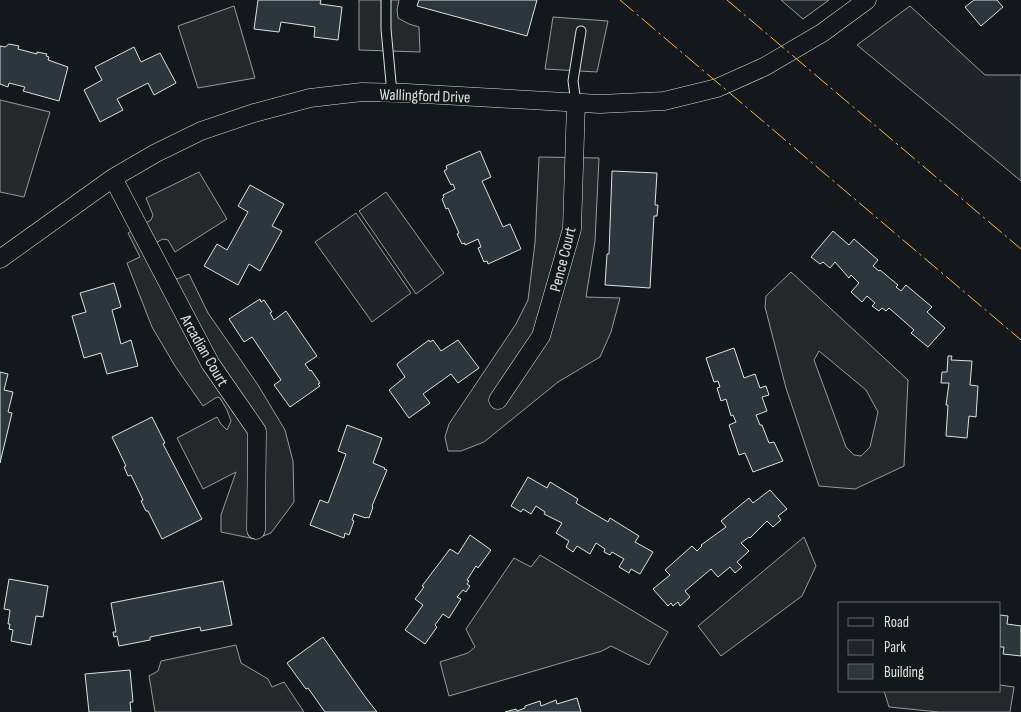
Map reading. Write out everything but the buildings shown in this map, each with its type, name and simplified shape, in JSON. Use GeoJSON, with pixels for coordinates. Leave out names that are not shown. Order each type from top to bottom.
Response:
{"type":"FeatureCollection","features":[{"type":"Feature","properties":{"kind":"street","name":"Wallingford Drive"},"geometry":{"type":"LineString","coordinates":[[0,259],[113,178],[156,153],[201,131],[254,113],[310,98],[362,92],[600,104],[664,102],[718,88],[764,67],[814,38],[867,0]]}},
{"type":"Feature","properties":{"kind":"street","name":"Pence Court"},"geometry":{"type":"LineString","coordinates":[[498,400],[542,336],[572,230],[576,103]]}},
{"type":"Feature","properties":{"kind":"street","name":"Arcadian Court"},"geometry":{"type":"LineString","coordinates":[[113,178],[210,363],[257,431],[256,530]]}},
{"type":"Feature","properties":{"kind":"lane"},"geometry":{"type":"LineString","coordinates":[[386,0],[386,29],[392,93]]}},
{"type":"Feature","properties":{"kind":"lane"},"geometry":{"type":"LineString","coordinates":[[576,103],[573,81],[581,31]]}},
{"type":"Feature","properties":{"kind":"green space"},"geometry":{"type":"Polygon","coordinates":[[[781,0],[829,0],[803,19],[781,0]]]}},
{"type":"Feature","properties":{"kind":"green space"},"geometry":{"type":"Polygon","coordinates":[[[910,6],[985,75],[1021,75],[1021,181],[857,45],[910,6]]]}},
{"type":"Feature","properties":{"kind":"green space"},"geometry":{"type":"Polygon","coordinates":[[[386,192],[444,273],[416,294],[359,211],[386,192]]]}},
{"type":"Feature","properties":{"kind":"green space"},"geometry":{"type":"Polygon","coordinates":[[[356,213],[411,293],[372,322],[315,242],[356,213]]]}},
{"type":"Feature","properties":{"kind":"shaded area"},"geometry":{"type":"Polygon","coordinates":[[[359,0],[399,0],[398,18],[419,27],[420,52],[359,50],[359,0]]]}},
{"type":"Feature","properties":{"kind":"shaded area"},"geometry":{"type":"Polygon","coordinates":[[[234,6],[255,78],[198,88],[178,26],[234,6]]]}},
{"type":"Feature","properties":{"kind":"shaded area"},"geometry":{"type":"Polygon","coordinates":[[[553,17],[608,21],[597,72],[545,69],[553,17]]]}},
{"type":"Feature","properties":{"kind":"shaded area"},"geometry":{"type":"Polygon","coordinates":[[[0,100],[50,112],[24,197],[0,192],[0,100]]]}},
{"type":"Feature","properties":{"kind":"shaded area"},"geometry":{"type":"Polygon","coordinates":[[[539,157],[599,158],[595,241],[586,297],[620,298],[611,332],[600,357],[558,382],[484,442],[461,451],[448,451],[445,437],[449,424],[516,324],[528,300],[535,243],[539,157]]]}},
{"type":"Feature","properties":{"kind":"shaded area"},"geometry":{"type":"Polygon","coordinates":[[[199,172],[227,219],[175,252],[168,240],[163,239],[157,242],[159,251],[177,279],[189,274],[208,313],[258,385],[285,430],[293,461],[294,502],[271,533],[255,539],[221,532],[221,515],[236,472],[203,489],[177,438],[217,417],[227,430],[231,421],[227,410],[220,398],[217,397],[203,406],[175,366],[152,327],[127,263],[140,257],[128,233],[151,220],[153,215],[146,198],[199,172]]]}},
{"type":"Feature","properties":{"kind":"shaded area"},"geometry":{"type":"Polygon","coordinates":[[[791,272],[908,380],[904,466],[855,489],[819,486],[786,388],[765,307],[766,296],[791,272]],[[819,351],[814,360],[846,447],[854,455],[861,456],[870,447],[878,412],[866,390],[819,351]]]}},
{"type":"Feature","properties":{"kind":"shaded area"},"geometry":{"type":"Polygon","coordinates":[[[804,537],[816,566],[802,596],[721,656],[698,626],[804,537]]]}},
{"type":"Feature","properties":{"kind":"shaded area"},"geometry":{"type":"Polygon","coordinates":[[[540,555],[668,632],[649,665],[611,646],[602,651],[449,696],[440,662],[468,653],[475,647],[466,629],[514,558],[531,567],[540,555]]]}},
{"type":"Feature","properties":{"kind":"shaded area"},"geometry":{"type":"Polygon","coordinates":[[[236,645],[241,663],[268,679],[272,687],[284,682],[304,712],[155,712],[149,676],[158,671],[161,661],[236,645]]]}},
{"type":"Feature","properties":{"kind":"shaded area"},"geometry":{"type":"Polygon","coordinates":[[[1001,685],[1014,687],[1010,712],[939,712],[889,707],[884,692],[1001,692],[1001,685]]]}},
{"type":"Feature","properties":{"kind":"power"},"geometry":{"type":"LineString","coordinates":[[620,0],[1021,340]]}},
{"type":"Feature","properties":{"kind":"power"},"geometry":{"type":"LineString","coordinates":[[727,0],[1021,249]]}}]}
